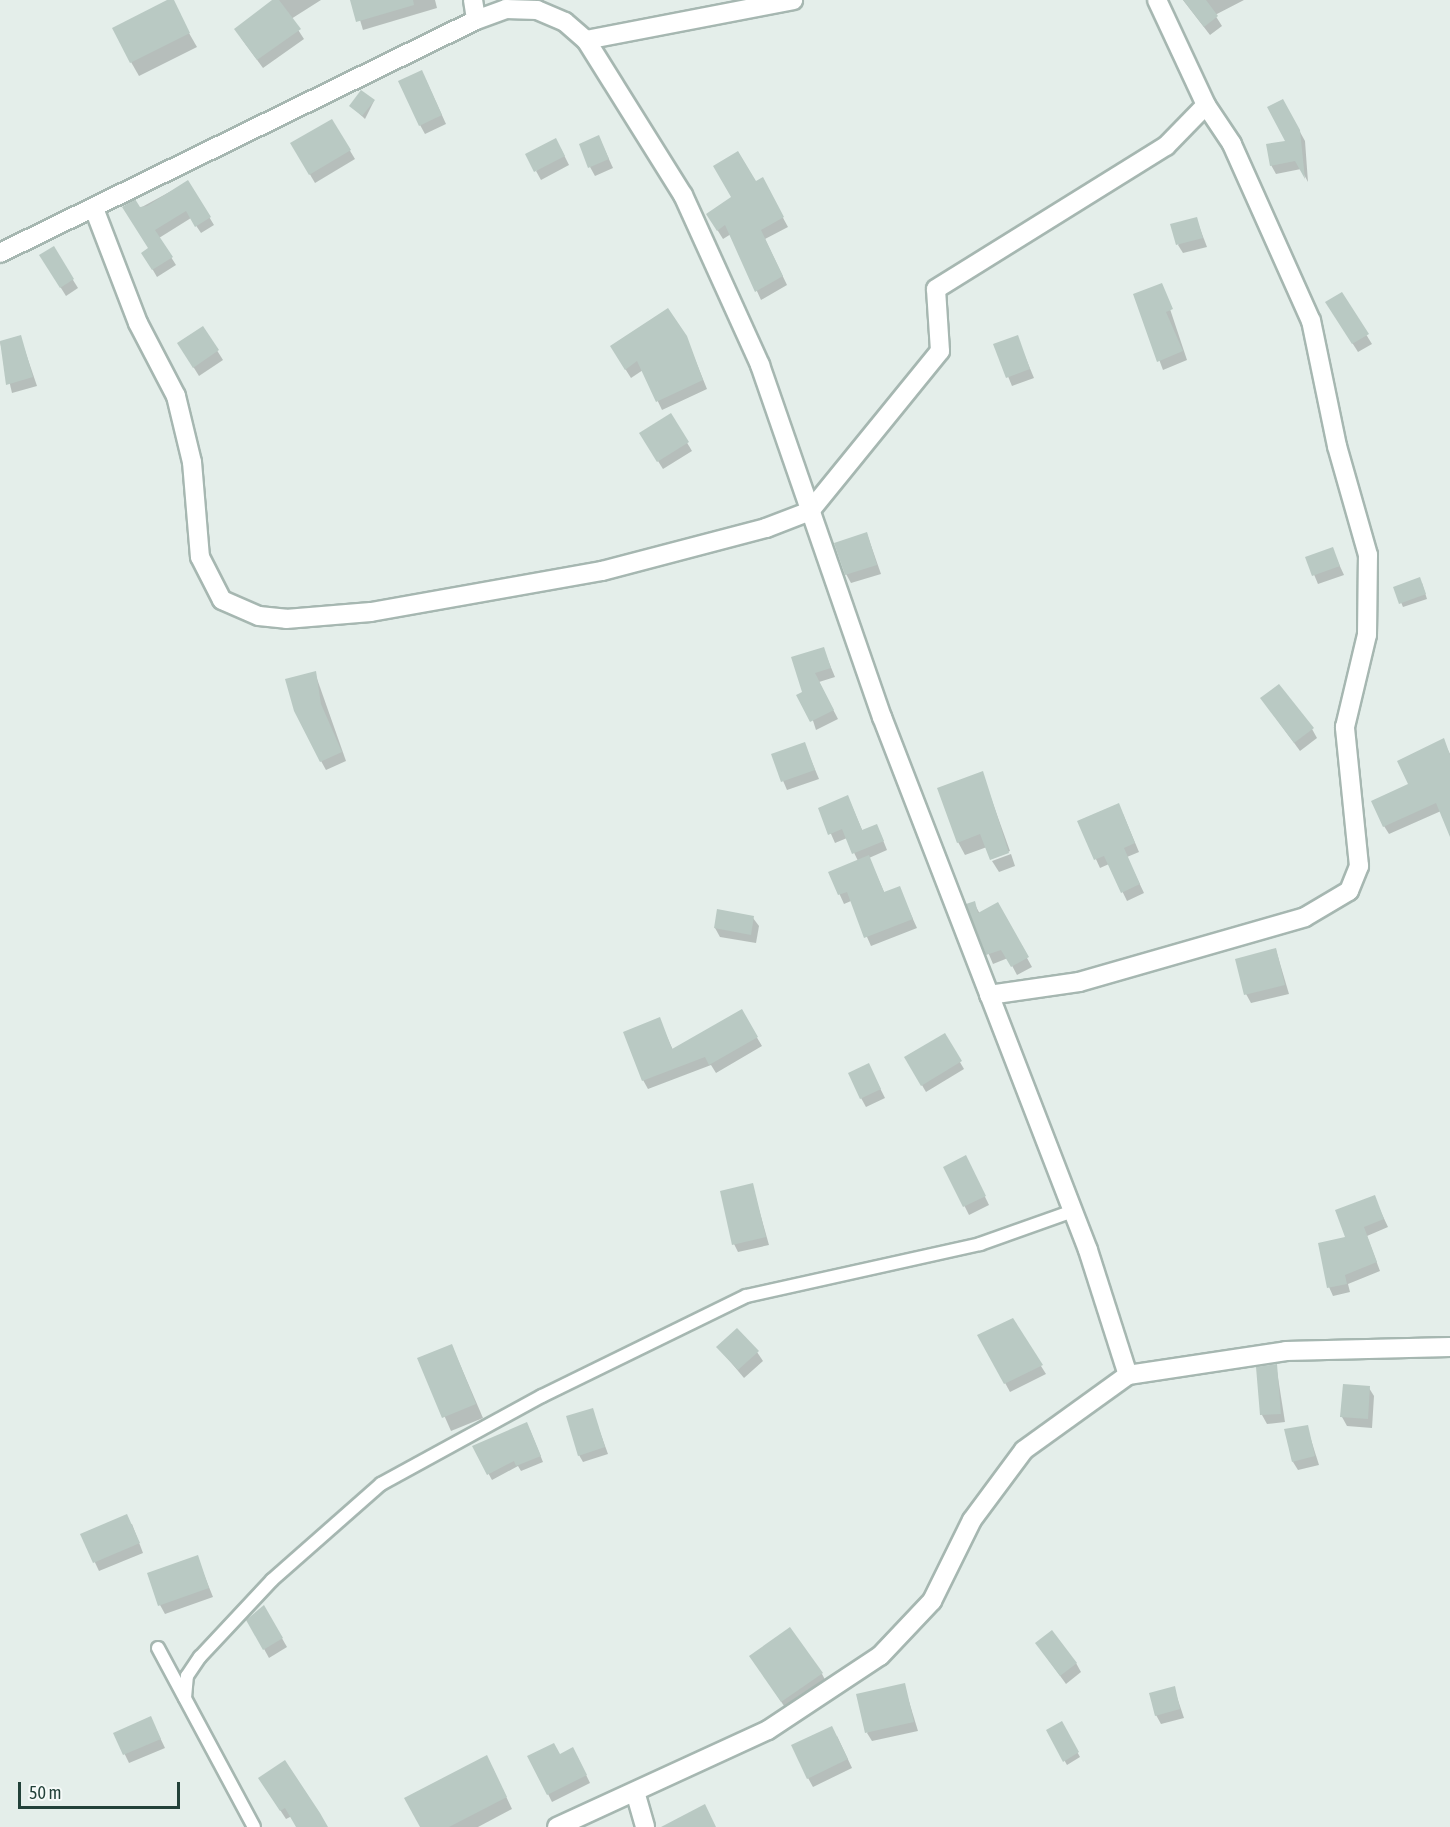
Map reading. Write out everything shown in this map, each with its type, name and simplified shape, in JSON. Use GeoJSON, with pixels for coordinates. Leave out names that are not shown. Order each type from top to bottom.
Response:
{"type":"FeatureCollection","features":[{"type":"Feature","properties":{"kind":"street"},"geometry":{"type":"LineString","coordinates":[[473,0],[476,20]]}},
{"type":"Feature","properties":{"kind":"street"},"geometry":{"type":"LineString","coordinates":[[586,40],[793,0]]}},
{"type":"Feature","properties":{"kind":"street"},"geometry":{"type":"LineString","coordinates":[[988,995],[1079,982],[1305,916],[1349,891],[1359,866],[1345,727],[1367,635],[1368,555],[1337,446],[1311,321],[1232,144],[1206,105],[1157,0]]}},
{"type":"Feature","properties":{"kind":"street"},"geometry":{"type":"LineString","coordinates":[[0,253],[95,211],[476,20],[506,9],[537,10],[565,22],[586,40],[683,195],[760,365],[810,511],[988,995],[1073,1211],[1128,1375]]}},
{"type":"Feature","properties":{"kind":"street"},"geometry":{"type":"LineString","coordinates":[[95,211],[138,323],[176,396],[192,462],[200,557],[222,600],[239,610],[295,618],[497,593],[766,528],[810,511],[940,351],[936,289],[1166,146],[1206,105]]}},
{"type":"Feature","properties":{"kind":"street"},"geometry":{"type":"LineString","coordinates":[[557,1827],[636,1795],[768,1730],[880,1656],[932,1601],[972,1520],[1024,1450],[1128,1375],[1286,1351],[1450,1347]]}},
{"type":"Feature","properties":{"kind":"street"},"geometry":{"type":"LineString","coordinates":[[636,1795],[645,1827]]}},
{"type":"Feature","properties":{"kind":"lane"},"geometry":{"type":"LineString","coordinates":[[185,1698],[187,1676],[200,1657],[272,1580],[381,1484],[461,1440],[655,1336],[746,1296],[980,1244],[1073,1211]]}},
{"type":"Feature","properties":{"kind":"lane"},"geometry":{"type":"LineString","coordinates":[[158,1648],[254,1827]]}},
{"type":"Feature","properties":{"kind":"building"},"geometry":{"type":"Polygon","coordinates":[[[167,0],[174,0],[190,33],[130,63],[112,28],[167,0]]]}},
{"type":"Feature","properties":{"kind":"building"},"geometry":{"type":"Polygon","coordinates":[[[272,0],[279,0],[301,29],[257,60],[234,29],[272,0]]]}},
{"type":"Feature","properties":{"kind":"building"},"geometry":{"type":"Polygon","coordinates":[[[350,0],[413,0],[414,5],[356,22],[350,0]]]}},
{"type":"Feature","properties":{"kind":"building"},"geometry":{"type":"Polygon","coordinates":[[[1183,0],[1206,0],[1218,16],[1204,27],[1183,0]]]}},
{"type":"Feature","properties":{"kind":"building"},"geometry":{"type":"Polygon","coordinates":[[[422,70],[442,115],[419,126],[398,81],[422,70]]]}},
{"type":"Feature","properties":{"kind":"building"},"geometry":{"type":"Polygon","coordinates":[[[361,90],[375,100],[362,116],[349,106],[361,90]]]}},
{"type":"Feature","properties":{"kind":"building"},"geometry":{"type":"Polygon","coordinates":[[[1283,99],[1300,130],[1305,179],[1295,161],[1270,166],[1266,144],[1285,141],[1267,107],[1283,99]]]}},
{"type":"Feature","properties":{"kind":"building"},"geometry":{"type":"Polygon","coordinates":[[[332,119],[351,150],[309,175],[290,143],[332,119]]]}},
{"type":"Feature","properties":{"kind":"building"},"geometry":{"type":"Polygon","coordinates":[[[599,135],[609,159],[588,168],[579,144],[599,135]]]}},
{"type":"Feature","properties":{"kind":"building"},"geometry":{"type":"Polygon","coordinates":[[[556,138],[565,156],[534,172],[525,154],[556,138]]]}},
{"type":"Feature","properties":{"kind":"building"},"geometry":{"type":"Polygon","coordinates":[[[738,151],[756,181],[763,177],[784,217],[761,230],[783,276],[755,292],[725,225],[717,231],[706,214],[731,197],[713,166],[738,151]]]}},
{"type":"Feature","properties":{"kind":"building"},"geometry":{"type":"Polygon","coordinates":[[[188,180],[211,217],[195,227],[186,211],[155,230],[173,257],[152,270],[141,253],[148,248],[122,207],[135,199],[140,207],[147,206],[188,180]]]}},
{"type":"Feature","properties":{"kind":"building"},"geometry":{"type":"Polygon","coordinates":[[[1197,217],[1203,238],[1176,245],[1170,224],[1197,217]]]}},
{"type":"Feature","properties":{"kind":"building"},"geometry":{"type":"Polygon","coordinates":[[[54,246],[74,279],[60,288],[39,255],[54,246]]]}},
{"type":"Feature","properties":{"kind":"building"},"geometry":{"type":"Polygon","coordinates":[[[1162,283],[1173,309],[1166,312],[1183,351],[1157,362],[1133,294],[1162,283]]]}},
{"type":"Feature","properties":{"kind":"building"},"geometry":{"type":"Polygon","coordinates":[[[1342,292],[1369,334],[1352,344],[1325,302],[1342,292]]]}},
{"type":"Feature","properties":{"kind":"building"},"geometry":{"type":"Polygon","coordinates":[[[668,308],[687,336],[703,380],[656,402],[637,361],[625,370],[610,346],[668,308]]]}},
{"type":"Feature","properties":{"kind":"building"},"geometry":{"type":"Polygon","coordinates":[[[203,326],[219,350],[193,368],[177,343],[203,326]]]}},
{"type":"Feature","properties":{"kind":"building"},"geometry":{"type":"Polygon","coordinates":[[[21,335],[33,377],[6,385],[0,341],[21,335]]]}},
{"type":"Feature","properties":{"kind":"building"},"geometry":{"type":"Polygon","coordinates":[[[1018,335],[1030,369],[1006,378],[993,344],[1018,335]]]}},
{"type":"Feature","properties":{"kind":"building"},"geometry":{"type":"Polygon","coordinates":[[[671,413],[689,442],[657,462],[639,433],[671,413]]]}},
{"type":"Feature","properties":{"kind":"building"},"geometry":{"type":"Polygon","coordinates":[[[867,532],[877,565],[845,575],[834,543],[867,532]]]}},
{"type":"Feature","properties":{"kind":"building"},"geometry":{"type":"Polygon","coordinates":[[[1333,547],[1340,566],[1312,576],[1305,557],[1333,547]]]}},
{"type":"Feature","properties":{"kind":"building"},"geometry":{"type":"Polygon","coordinates":[[[1420,577],[1426,594],[1399,604],[1393,587],[1420,577]]]}},
{"type":"Feature","properties":{"kind":"building"},"geometry":{"type":"Polygon","coordinates":[[[824,647],[831,668],[815,673],[834,710],[810,722],[796,695],[802,692],[791,657],[824,647]]]}},
{"type":"Feature","properties":{"kind":"building"},"geometry":{"type":"Polygon","coordinates":[[[316,671],[321,704],[342,752],[320,762],[294,711],[285,679],[316,671]]]}},
{"type":"Feature","properties":{"kind":"building"},"geometry":{"type":"Polygon","coordinates":[[[1279,684],[1314,728],[1294,743],[1260,698],[1279,684]]]}},
{"type":"Feature","properties":{"kind":"building"},"geometry":{"type":"Polygon","coordinates":[[[1444,738],[1450,755],[1450,837],[1436,803],[1383,827],[1371,801],[1408,784],[1397,761],[1444,738]]]}},
{"type":"Feature","properties":{"kind":"building"},"geometry":{"type":"Polygon","coordinates":[[[805,742],[815,770],[781,782],[771,754],[805,742]]]}},
{"type":"Feature","properties":{"kind":"building"},"geometry":{"type":"Polygon","coordinates":[[[983,771],[1009,853],[990,860],[980,834],[957,843],[937,788],[983,771]]]}},
{"type":"Feature","properties":{"kind":"building"},"geometry":{"type":"Polygon","coordinates":[[[848,795],[862,830],[877,824],[884,841],[852,854],[842,829],[828,835],[818,808],[848,795]]]}},
{"type":"Feature","properties":{"kind":"building"},"geometry":{"type":"Polygon","coordinates":[[[1119,803],[1135,843],[1124,848],[1140,884],[1121,893],[1104,856],[1094,860],[1077,821],[1119,803]]]}},
{"type":"Feature","properties":{"kind":"building"},"geometry":{"type":"Polygon","coordinates":[[[869,855],[884,892],[900,886],[913,919],[864,938],[847,892],[838,895],[828,872],[869,855]]]}},
{"type":"Feature","properties":{"kind":"building"},"geometry":{"type":"Polygon","coordinates":[[[975,901],[978,913],[998,902],[1029,957],[1011,967],[1001,950],[986,955],[966,904],[975,901]]]}},
{"type":"Feature","properties":{"kind":"building"},"geometry":{"type":"Polygon","coordinates":[[[717,909],[754,916],[751,935],[714,928],[717,909]]]}},
{"type":"Feature","properties":{"kind":"building"},"geometry":{"type":"Polygon","coordinates":[[[1276,948],[1285,985],[1244,995],[1235,959],[1276,948]]]}},
{"type":"Feature","properties":{"kind":"building"},"geometry":{"type":"Polygon","coordinates":[[[742,1009],[758,1037],[709,1065],[705,1057],[642,1081],[623,1032],[660,1017],[672,1049],[742,1009]]]}},
{"type":"Feature","properties":{"kind":"building"},"geometry":{"type":"Polygon","coordinates":[[[945,1033],[962,1061],[921,1086],[904,1057],[945,1033]]]}},
{"type":"Feature","properties":{"kind":"building"},"geometry":{"type":"Polygon","coordinates":[[[869,1063],[881,1089],[860,1099],[848,1073],[869,1063]]]}},
{"type":"Feature","properties":{"kind":"building"},"geometry":{"type":"Polygon","coordinates":[[[966,1155],[986,1196],[963,1207],[943,1167],[966,1155]]]}},
{"type":"Feature","properties":{"kind":"building"},"geometry":{"type":"Polygon","coordinates":[[[753,1183],[766,1237],[732,1245],[720,1191],[753,1183]]]}},
{"type":"Feature","properties":{"kind":"building"},"geometry":{"type":"Polygon","coordinates":[[[1375,1195],[1384,1219],[1364,1227],[1377,1262],[1345,1275],[1347,1284],[1327,1288],[1318,1243],[1345,1237],[1335,1210],[1375,1195]]]}},
{"type":"Feature","properties":{"kind":"building"},"geometry":{"type":"Polygon","coordinates":[[[1013,1318],[1043,1365],[1004,1384],[977,1335],[1013,1318]]]}},
{"type":"Feature","properties":{"kind":"building"},"geometry":{"type":"Polygon","coordinates":[[[737,1328],[759,1351],[738,1370],[716,1347],[737,1328]]]}},
{"type":"Feature","properties":{"kind":"building"},"geometry":{"type":"Polygon","coordinates":[[[452,1344],[476,1404],[442,1418],[417,1358],[452,1344]]]}},
{"type":"Feature","properties":{"kind":"building"},"geometry":{"type":"Polygon","coordinates":[[[1277,1364],[1281,1414],[1260,1415],[1256,1367],[1277,1364]]]}},
{"type":"Feature","properties":{"kind":"building"},"geometry":{"type":"Polygon","coordinates":[[[1343,1384],[1370,1386],[1368,1419],[1340,1417],[1343,1384]]]}},
{"type":"Feature","properties":{"kind":"building"},"geometry":{"type":"Polygon","coordinates":[[[593,1408],[605,1447],[578,1456],[566,1416],[593,1408]]]}},
{"type":"Feature","properties":{"kind":"building"},"geometry":{"type":"Polygon","coordinates":[[[527,1422],[541,1456],[516,1466],[514,1461],[487,1475],[472,1446],[527,1422]]]}},
{"type":"Feature","properties":{"kind":"building"},"geometry":{"type":"Polygon","coordinates":[[[1308,1425],[1315,1456],[1292,1462],[1284,1429],[1308,1425]]]}},
{"type":"Feature","properties":{"kind":"building"},"geometry":{"type":"Polygon","coordinates":[[[127,1514],[140,1543],[93,1563],[80,1534],[127,1514]]]}},
{"type":"Feature","properties":{"kind":"building"},"geometry":{"type":"Polygon","coordinates":[[[198,1555],[209,1588],[158,1606],[147,1573],[198,1555]]]}},
{"type":"Feature","properties":{"kind":"building"},"geometry":{"type":"Polygon","coordinates":[[[264,1605],[283,1638],[263,1650],[246,1620],[264,1605]]]}},
{"type":"Feature","properties":{"kind":"building"},"geometry":{"type":"Polygon","coordinates":[[[790,1627],[823,1673],[781,1702],[749,1656],[790,1627]]]}},
{"type":"Feature","properties":{"kind":"building"},"geometry":{"type":"Polygon","coordinates":[[[1052,1630],[1077,1663],[1060,1676],[1035,1643],[1052,1630]]]}},
{"type":"Feature","properties":{"kind":"building"},"geometry":{"type":"Polygon","coordinates":[[[905,1683],[914,1722],[865,1733],[856,1694],[905,1683]]]}},
{"type":"Feature","properties":{"kind":"building"},"geometry":{"type":"Polygon","coordinates":[[[1175,1686],[1180,1709],[1155,1716],[1149,1693],[1175,1686]]]}},
{"type":"Feature","properties":{"kind":"building"},"geometry":{"type":"Polygon","coordinates":[[[151,1716],[161,1739],[123,1755],[113,1733],[151,1716]]]}},
{"type":"Feature","properties":{"kind":"building"},"geometry":{"type":"Polygon","coordinates":[[[1062,1721],[1079,1752],[1063,1762],[1046,1730],[1062,1721]]]}},
{"type":"Feature","properties":{"kind":"building"},"geometry":{"type":"Polygon","coordinates":[[[832,1726],[848,1759],[807,1779],[791,1745],[832,1726]]]}},
{"type":"Feature","properties":{"kind":"building"},"geometry":{"type":"Polygon","coordinates":[[[554,1743],[560,1754],[573,1747],[587,1775],[547,1795],[527,1756],[554,1743]]]}},
{"type":"Feature","properties":{"kind":"building"},"geometry":{"type":"Polygon","coordinates":[[[487,1755],[507,1797],[449,1827],[420,1827],[404,1798],[487,1755]]]}},
{"type":"Feature","properties":{"kind":"building"},"geometry":{"type":"Polygon","coordinates":[[[285,1760],[328,1827],[296,1827],[285,1808],[280,1811],[258,1778],[285,1760]]]}},
{"type":"Feature","properties":{"kind":"building"},"geometry":{"type":"Polygon","coordinates":[[[705,1804],[716,1827],[661,1827],[705,1804]]]}}]}
